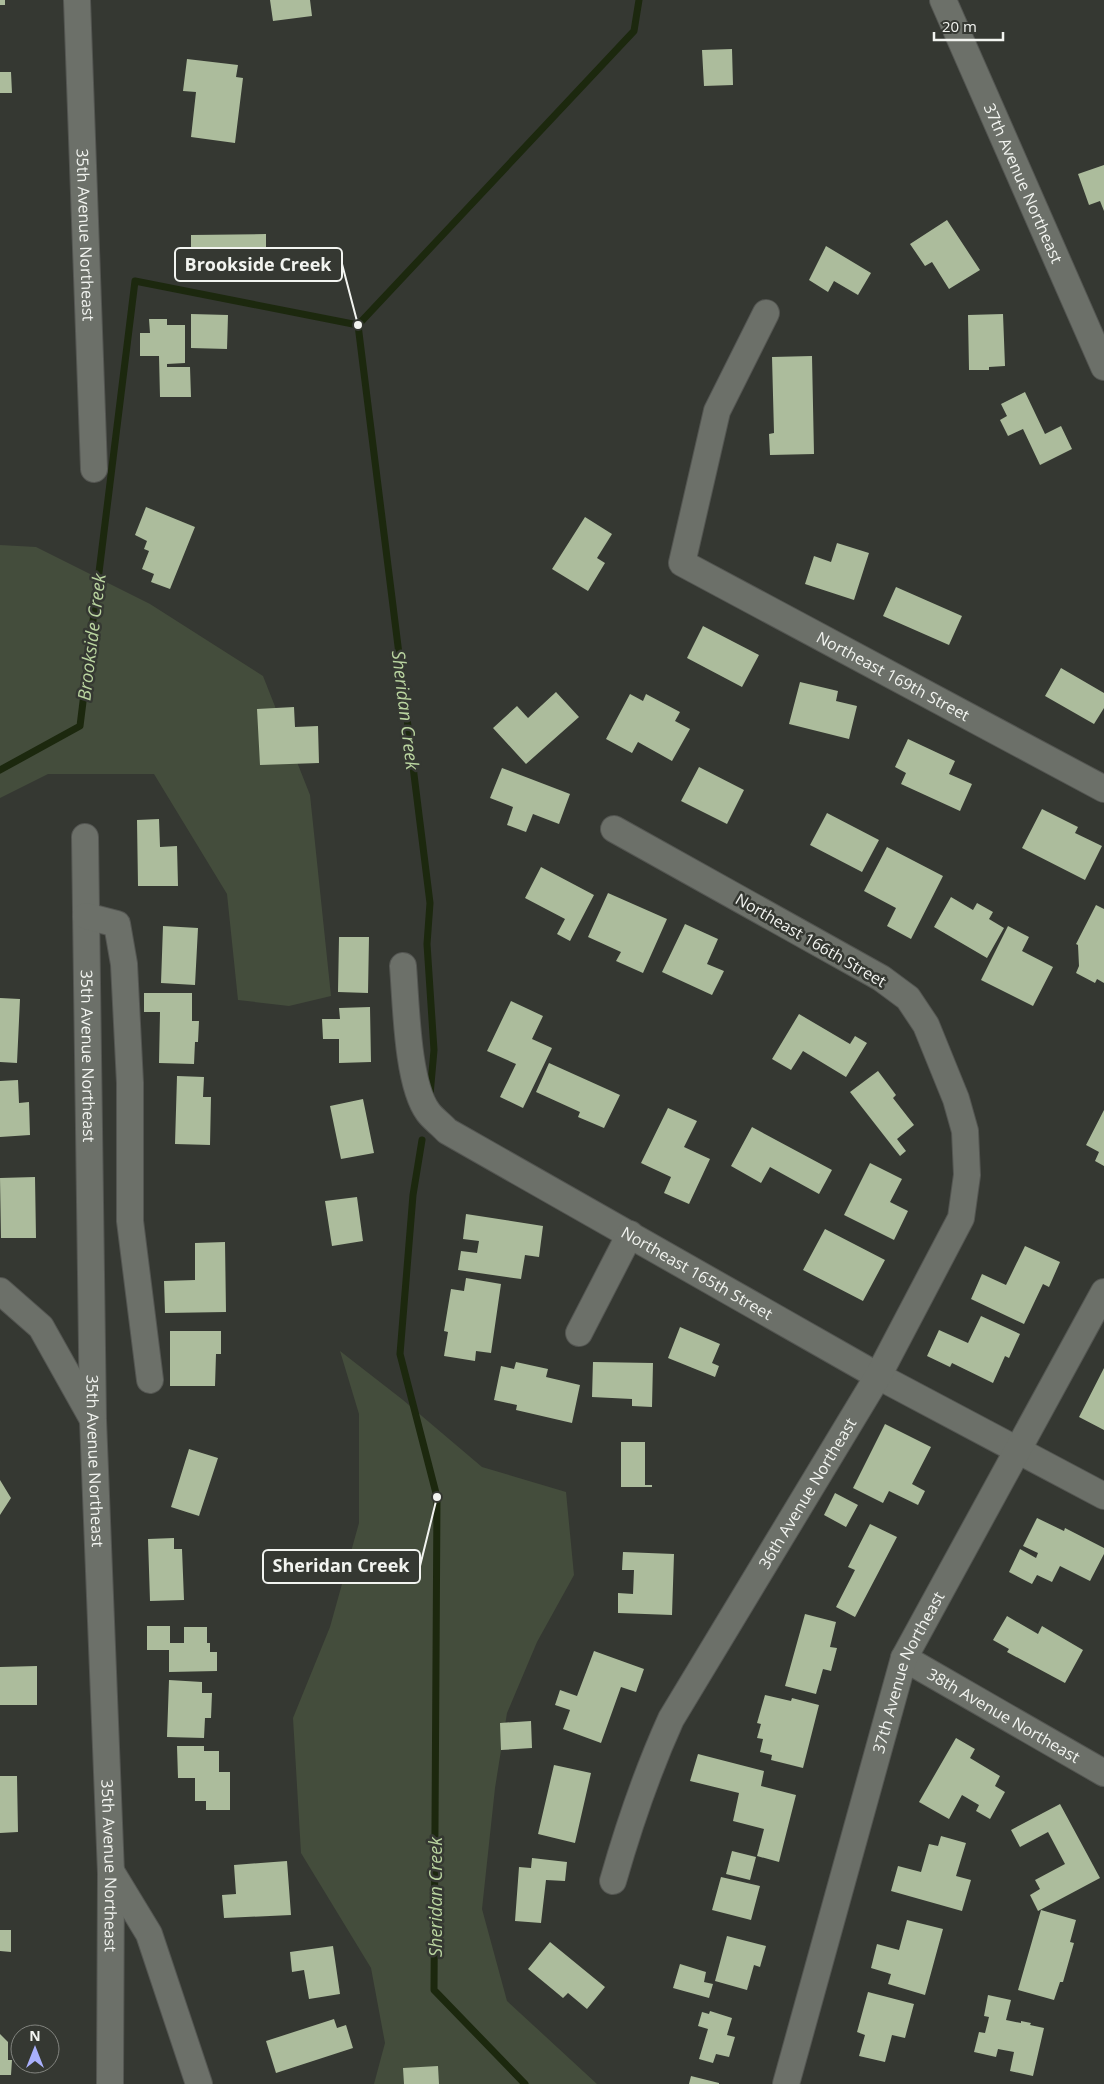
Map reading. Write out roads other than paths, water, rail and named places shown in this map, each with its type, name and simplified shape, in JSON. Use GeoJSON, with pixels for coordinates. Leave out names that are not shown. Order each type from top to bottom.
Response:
{"type":"FeatureCollection","features":[{"type":"Feature","properties":{"kind":"street","name":"35th Avenue Northeast"},"geometry":{"type":"LineString","coordinates":[[77,0],[94,469]]}},
{"type":"Feature","properties":{"kind":"street","name":"37th Avenue Northeast"},"geometry":{"type":"LineString","coordinates":[[943,0],[1104,367]]}},
{"type":"Feature","properties":{"kind":"street","name":"Northeast 169th Street"},"geometry":{"type":"LineString","coordinates":[[766,313],[717,411],[682,563],[1104,789]]}},
{"type":"Feature","properties":{"kind":"street","name":"Northeast 166th Street"},"geometry":{"type":"LineString","coordinates":[[614,829],[881,978],[908,998],[926,1025],[956,1099]]}},
{"type":"Feature","properties":{"kind":"street","name":"35th Avenue Northeast"},"geometry":{"type":"LineString","coordinates":[[85,836],[93,1420],[111,1873],[110,2084]]}},
{"type":"Feature","properties":{"kind":"street"},"geometry":{"type":"LineString","coordinates":[[86,916],[117,924],[124,964],[130,1082],[130,1221],[150,1380]]}},
{"type":"Feature","properties":{"kind":"street","name":"Northeast 165th Street"},"geometry":{"type":"LineString","coordinates":[[403,966],[416,1084],[427,1111],[447,1130],[878,1376],[1104,1496]]}},
{"type":"Feature","properties":{"kind":"street","name":"36th Avenue Northeast"},"geometry":{"type":"LineString","coordinates":[[613,1881],[629,1824],[652,1762],[671,1719],[878,1376],[961,1218],[967,1175],[966,1131],[956,1099]]}},
{"type":"Feature","properties":{"kind":"street"},"geometry":{"type":"LineString","coordinates":[[579,1333],[630,1234]]}},
{"type":"Feature","properties":{"kind":"street"},"geometry":{"type":"LineString","coordinates":[[0,1290],[41,1327],[93,1420]]}},
{"type":"Feature","properties":{"kind":"street","name":"37th Avenue Northeast"},"geometry":{"type":"LineString","coordinates":[[786,2084],[904,1658],[1104,1292]]}},
{"type":"Feature","properties":{"kind":"street","name":"38th Avenue Northeast"},"geometry":{"type":"LineString","coordinates":[[904,1658],[1104,1773]]}},
{"type":"Feature","properties":{"kind":"street"},"geometry":{"type":"LineString","coordinates":[[111,1873],[149,1934],[200,2084]]}},
{"type":"Feature","properties":{"kind":"waterway","name":"Brookside Creek"},"geometry":{"type":"LineString","coordinates":[[0,770],[80,726],[135,281],[358,325],[634,31],[639,0]]}},
{"type":"Feature","properties":{"kind":"waterway","name":"Sheridan Creek"},"geometry":{"type":"LineString","coordinates":[[358,325],[430,903],[427,944],[434,1050],[430,1095]]}},
{"type":"Feature","properties":{"kind":"waterway","name":"Sheridan Creek"},"geometry":{"type":"LineString","coordinates":[[422,1140],[413,1195],[400,1354],[437,1497],[434,1990],[525,2084]]}},
{"type":"Feature","properties":{"kind":"place","name":"Brookside Creek"},"geometry":{"type":"Point","coordinates":[358,325]}},
{"type":"Feature","properties":{"kind":"place","name":"Sheridan Creek"},"geometry":{"type":"Point","coordinates":[437,1497]}}]}
